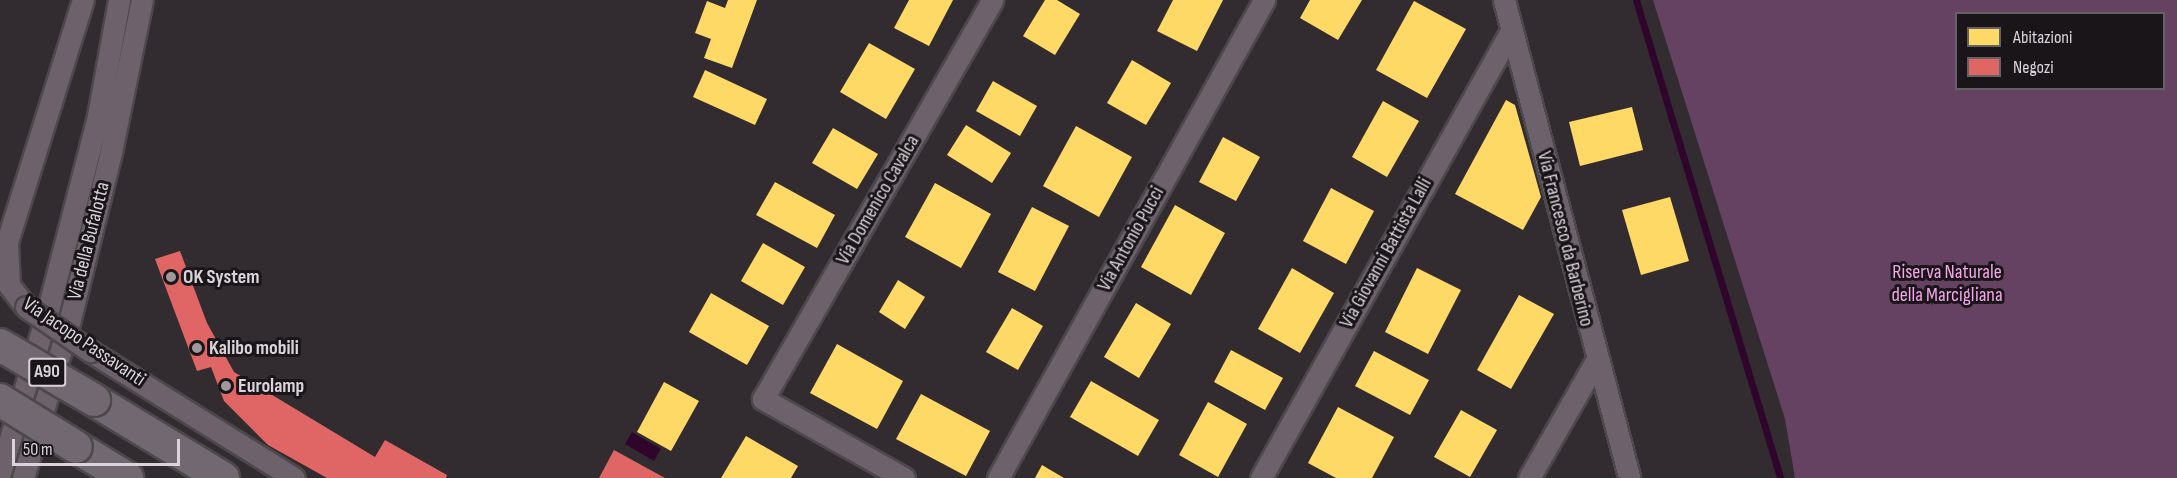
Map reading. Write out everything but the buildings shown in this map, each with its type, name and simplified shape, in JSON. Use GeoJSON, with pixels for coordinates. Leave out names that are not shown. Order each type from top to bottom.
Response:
{"type":"FeatureCollection","features":[{"type":"Feature","properties":{"kind":"highway","name":"A90"},"geometry":{"type":"LineString","coordinates":[[0,345],[223,478]]}},
{"type":"Feature","properties":{"kind":"highway","name":"A90"},"geometry":{"type":"LineString","coordinates":[[0,400],[127,478]]}},
{"type":"Feature","properties":{"kind":"street","name":"Via Jacopo Passavanti"},"geometry":{"type":"LineString","coordinates":[[83,0],[7,242],[9,285],[26,307],[90,351],[294,478]]}},
{"type":"Feature","properties":{"kind":"street","name":"Via della Bufalotta"},"geometry":{"type":"LineString","coordinates":[[0,473],[50,306],[98,116],[119,0]]}},
{"type":"Feature","properties":{"kind":"street","name":"Via della Bufalotta"},"geometry":{"type":"LineString","coordinates":[[23,478],[70,319],[111,152],[142,0]]}},
{"type":"Feature","properties":{"kind":"street","name":"Via Domenico Cavalca"},"geometry":{"type":"LineString","coordinates":[[904,478],[763,399],[992,0]]}},
{"type":"Feature","properties":{"kind":"street","name":"Via Antonio Pucci"},"geometry":{"type":"LineString","coordinates":[[998,478],[1264,0]]}},
{"type":"Feature","properties":{"kind":"street","name":"Via Francesco da Barberino"},"geometry":{"type":"LineString","coordinates":[[1504,0],[1596,361],[1629,478]]}},
{"type":"Feature","properties":{"kind":"street","name":"Via Giovanni Battista Lalli"},"geometry":{"type":"LineString","coordinates":[[1260,478],[1512,28]]}},
{"type":"Feature","properties":{"kind":"street"},"geometry":{"type":"LineString","coordinates":[[1529,478],[1596,361]]}},
{"type":"Feature","properties":{"kind":"green space","name":"Riserva Naturale della Marcigliana"},"geometry":{"type":"Polygon","coordinates":[[[1653,0],[2177,0],[2177,478],[1795,478],[1785,419],[1653,0]]]}},
{"type":"Feature","properties":{"kind":"shaded area"},"geometry":{"type":"Polygon","coordinates":[[[632,432],[661,449],[654,461],[625,444],[632,432]]]}},
{"type":"Feature","properties":{"kind":"waterway"},"geometry":{"type":"LineString","coordinates":[[1636,0],[1780,478]]}},
{"type":"Feature","properties":{"kind":"place","name":"OK System"},"geometry":{"type":"Point","coordinates":[171,277]}},
{"type":"Feature","properties":{"kind":"place","name":"Kalibo mobili"},"geometry":{"type":"Point","coordinates":[197,348]}},
{"type":"Feature","properties":{"kind":"place","name":"Eurolamp"},"geometry":{"type":"Point","coordinates":[226,386]}}]}
